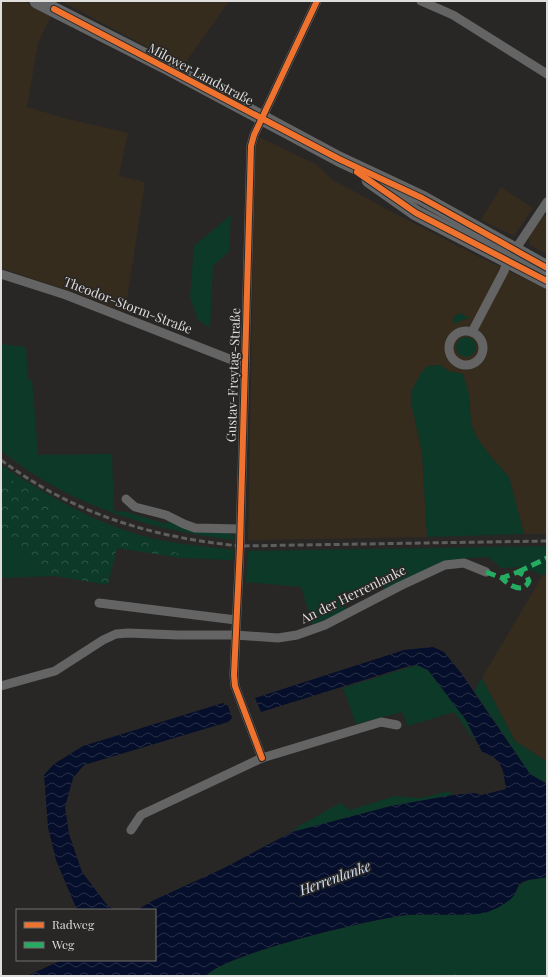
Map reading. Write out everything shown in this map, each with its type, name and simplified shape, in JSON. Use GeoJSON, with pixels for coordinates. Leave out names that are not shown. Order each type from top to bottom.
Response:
{"type":"FeatureCollection","features":[{"type":"Feature","properties":{"kind":"main road","name":"Milower Landstraße"},"geometry":{"type":"LineString","coordinates":[[37,1],[339,159],[416,213],[511,255],[547,268]]}},
{"type":"Feature","properties":{"kind":"main road","name":"Milower Landstraße"},"geometry":{"type":"LineString","coordinates":[[511,255],[547,281]]}},
{"type":"Feature","properties":{"kind":"street","name":"Gustav-Freytag-Straße"},"geometry":{"type":"LineString","coordinates":[[235,634],[240,529],[251,146],[262,118],[316,1]]}},
{"type":"Feature","properties":{"kind":"street"},"geometry":{"type":"LineString","coordinates":[[421,1],[453,15],[547,74]]}},
{"type":"Feature","properties":{"kind":"street"},"geometry":{"type":"LineString","coordinates":[[472,332],[511,255],[547,202]]}},
{"type":"Feature","properties":{"kind":"street","name":"Theodor-Storm-Straße"},"geometry":{"type":"LineString","coordinates":[[1,274],[66,295],[232,360],[244,361]]}},
{"type":"Feature","properties":{"kind":"street"},"geometry":{"type":"LineString","coordinates":[[126,499],[135,507],[147,512],[166,515],[195,528],[240,529]]}},
{"type":"Feature","properties":{"kind":"street","name":"An der Herrenlanke"},"geometry":{"type":"LineString","coordinates":[[235,634],[278,638],[309,632],[400,586],[446,565],[464,563],[486,572]]}},
{"type":"Feature","properties":{"kind":"street"},"geometry":{"type":"LineString","coordinates":[[100,603],[236,620]]}},
{"type":"Feature","properties":{"kind":"street"},"geometry":{"type":"LineString","coordinates":[[1,686],[55,671],[103,640],[116,634],[235,634],[234,675],[236,686],[262,758]]}},
{"type":"Feature","properties":{"kind":"street"},"geometry":{"type":"LineString","coordinates":[[131,830],[141,815],[262,758],[381,722],[397,725]]}},
{"type":"Feature","properties":{"kind":"shaded area"},"geometry":{"type":"Polygon","coordinates":[[[1,1],[23,1],[51,16],[38,43],[27,107],[64,118],[128,133],[119,176],[145,182],[125,312],[79,294],[1,268],[1,1]]]}},
{"type":"Feature","properties":{"kind":"shaded area"},"geometry":{"type":"Polygon","coordinates":[[[61,1],[229,1],[183,66],[61,1]]]}},
{"type":"Feature","properties":{"kind":"shaded area"},"geometry":{"type":"Polygon","coordinates":[[[259,137],[317,165],[331,179],[390,211],[485,260],[547,289],[547,534],[524,534],[509,477],[491,457],[477,438],[471,423],[469,395],[463,374],[448,371],[440,365],[428,366],[411,402],[422,452],[427,537],[248,540],[255,161],[259,137]]]}},
{"type":"Feature","properties":{"kind":"shaded area"},"geometry":{"type":"Polygon","coordinates":[[[501,187],[533,208],[514,236],[481,220],[501,187]]]}},
{"type":"Feature","properties":{"kind":"shaded area"},"geometry":{"type":"Polygon","coordinates":[[[544,215],[547,217],[547,254],[530,245],[529,242],[530,235],[544,215]]]}},
{"type":"Feature","properties":{"kind":"shaded area"},"geometry":{"type":"Polygon","coordinates":[[[543,575],[547,575],[547,762],[515,741],[482,678],[543,575]]]}},
{"type":"Feature","properties":{"kind":"green space"},"geometry":{"type":"Polygon","coordinates":[[[231,215],[229,251],[213,266],[210,328],[198,320],[190,297],[194,246],[231,215]]]}},
{"type":"Feature","properties":{"kind":"green space"},"geometry":{"type":"Polygon","coordinates":[[[460,313],[469,318],[453,324],[453,317],[460,313]]]}},
{"type":"Feature","properties":{"kind":"green space"},"geometry":{"type":"Polygon","coordinates":[[[466,337],[473,340],[476,347],[473,354],[466,357],[459,354],[456,347],[459,340],[466,337]]]}},
{"type":"Feature","properties":{"kind":"green space"},"geometry":{"type":"Polygon","coordinates":[[[1,344],[26,347],[28,380],[32,379],[38,455],[112,454],[114,511],[127,512],[166,524],[168,521],[198,531],[229,533],[234,536],[234,540],[202,536],[140,522],[111,512],[54,486],[27,470],[1,451],[1,344]]]}},
{"type":"Feature","properties":{"kind":"green space"},"geometry":{"type":"Polygon","coordinates":[[[440,365],[448,371],[463,374],[469,395],[471,423],[477,438],[491,457],[509,477],[524,534],[427,537],[422,452],[411,402],[411,392],[421,373],[428,366],[440,365]]]}},
{"type":"Feature","properties":{"kind":"green space"},"geometry":{"type":"Polygon","coordinates":[[[1,465],[52,497],[105,523],[154,539],[234,550],[233,560],[180,558],[179,554],[171,550],[81,520],[46,502],[1,473],[1,465]]]}},
{"type":"Feature","properties":{"kind":"green space"},"geometry":{"type":"Polygon","coordinates":[[[1,473],[54,506],[89,523],[171,550],[179,554],[180,558],[117,548],[108,585],[55,576],[1,534],[1,473]]]}},
{"type":"Feature","properties":{"kind":"green space"},"geometry":{"type":"Polygon","coordinates":[[[1,534],[55,576],[1,578],[1,534]]]}},
{"type":"Feature","properties":{"kind":"green space"},"geometry":{"type":"Polygon","coordinates":[[[547,546],[547,575],[521,567],[501,568],[489,557],[460,559],[435,566],[384,589],[382,584],[344,605],[346,610],[313,625],[301,587],[246,582],[248,551],[547,546]]]}},
{"type":"Feature","properties":{"kind":"green space"},"geometry":{"type":"Polygon","coordinates":[[[417,665],[428,670],[466,720],[476,743],[454,712],[408,726],[402,712],[356,724],[343,688],[417,665]]]}},
{"type":"Feature","properties":{"kind":"green space"},"geometry":{"type":"Polygon","coordinates":[[[482,678],[515,741],[547,762],[547,784],[530,774],[474,691],[482,678]]]}},
{"type":"Feature","properties":{"kind":"green space"},"geometry":{"type":"Polygon","coordinates":[[[449,791],[453,795],[391,806],[292,832],[299,826],[340,803],[350,810],[395,796],[421,798],[449,791]]]}},
{"type":"Feature","properties":{"kind":"green space"},"geometry":{"type":"Polygon","coordinates":[[[547,877],[547,976],[206,976],[219,967],[241,958],[302,938],[366,923],[409,915],[451,915],[471,911],[515,894],[520,885],[524,882],[532,879],[547,877]]]}},
{"type":"Feature","properties":{"kind":"green space"},"geometry":{"type":"Polygon","coordinates":[[[444,974],[546,976],[406,976],[444,974]]]}},
{"type":"Feature","properties":{"kind":"water","name":"Herrenlanke"},"geometry":{"type":"Polygon","coordinates":[[[433,647],[444,652],[461,673],[530,774],[547,784],[547,877],[521,883],[513,897],[501,906],[488,912],[466,915],[408,915],[334,930],[301,938],[241,958],[218,967],[206,976],[27,976],[60,961],[156,961],[156,909],[139,909],[152,901],[224,868],[292,832],[391,806],[453,795],[474,793],[482,795],[506,789],[503,771],[499,762],[492,756],[482,752],[466,720],[428,670],[417,665],[409,666],[261,712],[255,698],[404,650],[433,647]]]}},
{"type":"Feature","properties":{"kind":"water"},"geometry":{"type":"Polygon","coordinates":[[[223,703],[228,706],[232,718],[228,722],[84,765],[73,778],[65,807],[69,834],[82,872],[107,905],[113,909],[77,909],[56,860],[48,827],[44,775],[54,764],[83,746],[223,703]]]}},
{"type":"Feature","properties":{"kind":"railway"},"geometry":{"type":"LineString","coordinates":[[1,460],[56,495],[85,509],[144,529],[207,542],[240,546],[547,541]]}},
{"type":"Feature","properties":{"kind":"marked path"},"geometry":{"type":"LineString","coordinates":[[518,572],[547,558]]}},
{"type":"Feature","properties":{"kind":"marked path"},"geometry":{"type":"LineString","coordinates":[[486,572],[502,578],[518,572],[527,577],[529,581],[527,585],[520,588],[508,584],[502,578]]}},
{"type":"Feature","properties":{"kind":"cycle path"},"geometry":{"type":"LineString","coordinates":[[262,758],[235,686],[234,675],[240,546],[251,146],[254,135],[317,1]]}},
{"type":"Feature","properties":{"kind":"cycle path"},"geometry":{"type":"LineString","coordinates":[[54,9],[339,159],[422,198],[547,268]]}},
{"type":"Feature","properties":{"kind":"cycle path"},"geometry":{"type":"LineString","coordinates":[[357,172],[416,213],[547,281]]}}]}
